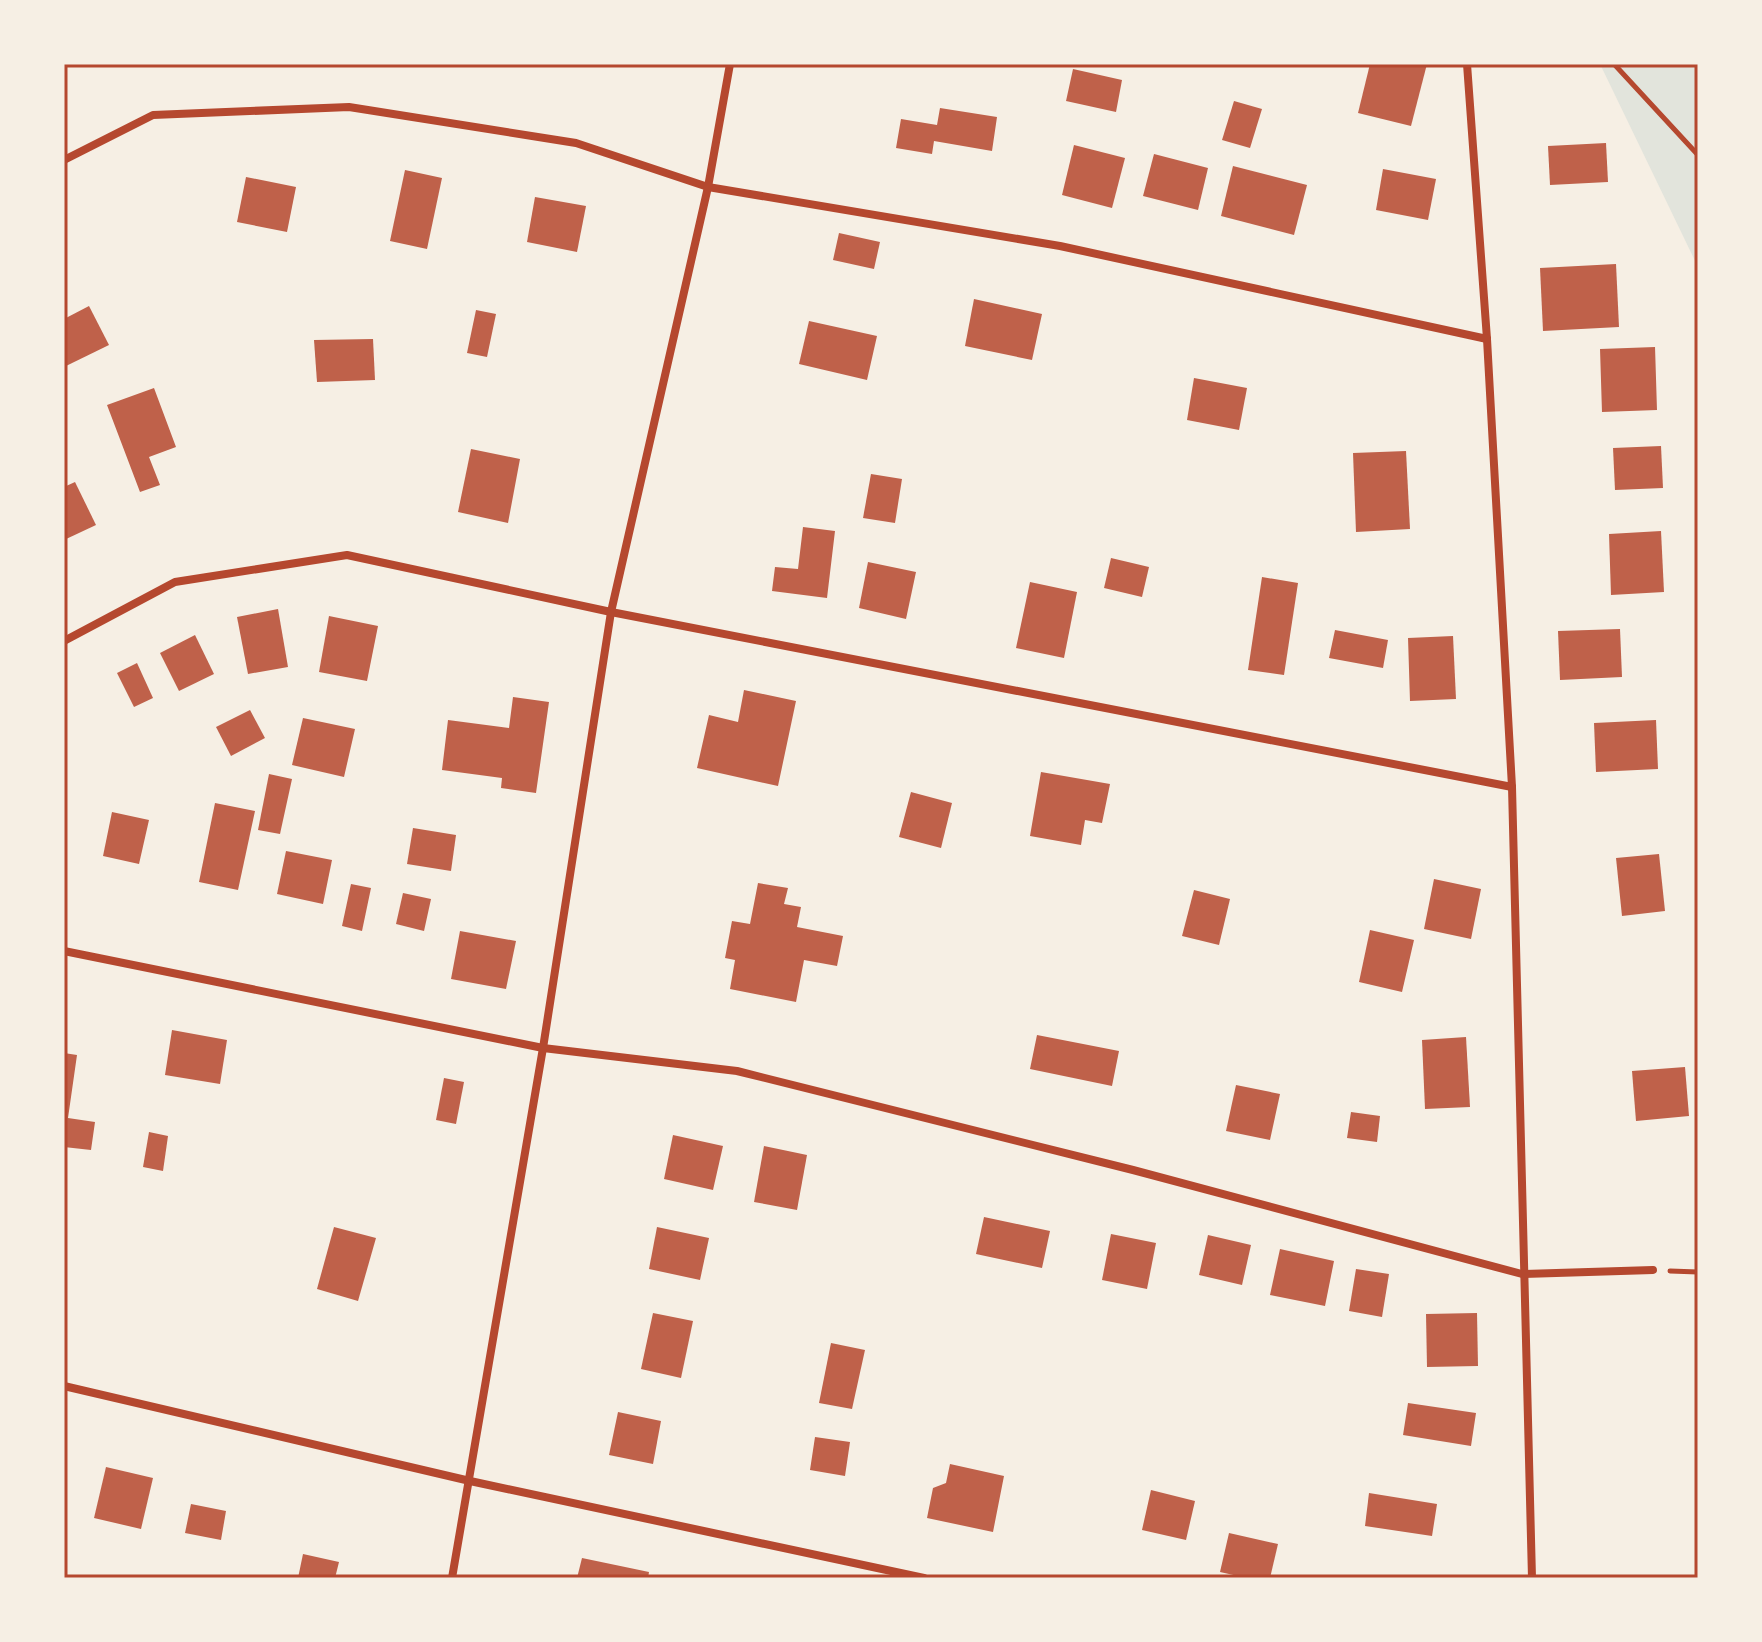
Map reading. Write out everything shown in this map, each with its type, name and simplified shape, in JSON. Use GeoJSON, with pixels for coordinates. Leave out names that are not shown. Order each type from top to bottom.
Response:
{"type":"FeatureCollection","features":[{"type":"Feature","properties":{"kind":"street"},"geometry":{"type":"LineString","coordinates":[[452,1578],[543,1048],[611,612],[708,187],[730,64]]}},
{"type":"Feature","properties":{"kind":"street"},"geometry":{"type":"LineString","coordinates":[[1467,64],[1487,339],[1512,787],[1532,1578]]}},
{"type":"Feature","properties":{"kind":"street"},"geometry":{"type":"LineString","coordinates":[[64,160],[153,115],[349,107],[576,143],[708,187],[1060,246],[1487,339]]}},
{"type":"Feature","properties":{"kind":"street"},"geometry":{"type":"LineString","coordinates":[[64,641],[175,582],[347,555],[611,612],[1512,787]]}},
{"type":"Feature","properties":{"kind":"street"},"geometry":{"type":"LineString","coordinates":[[64,951],[543,1048],[737,1071],[1133,1170],[1522,1274],[1653,1270]]}},
{"type":"Feature","properties":{"kind":"street"},"geometry":{"type":"LineString","coordinates":[[64,1386],[470,1481],[924,1578]]}},
{"type":"Feature","properties":{"kind":"path"},"geometry":{"type":"LineString","coordinates":[[1614,64],[1698,155]]}},
{"type":"Feature","properties":{"kind":"shaded area"},"geometry":{"type":"Polygon","coordinates":[[[1600,64],[1698,64],[1698,267],[1600,64]]]}},
{"type":"Feature","properties":{"kind":"building"},"geometry":{"type":"Polygon","coordinates":[[[1370,64],[1427,64],[1411,126],[1358,113],[1370,64]]]}},
{"type":"Feature","properties":{"kind":"building"},"geometry":{"type":"Polygon","coordinates":[[[1073,69],[1122,80],[1116,112],[1066,101],[1073,69]]]}},
{"type":"Feature","properties":{"kind":"building"},"geometry":{"type":"Polygon","coordinates":[[[1234,101],[1262,109],[1250,148],[1222,140],[1234,101]]]}},
{"type":"Feature","properties":{"kind":"building"},"geometry":{"type":"Polygon","coordinates":[[[940,108],[997,117],[992,151],[934,141],[932,154],[896,148],[901,119],[937,125],[940,108]]]}},
{"type":"Feature","properties":{"kind":"building"},"geometry":{"type":"Polygon","coordinates":[[[1606,143],[1608,182],[1550,185],[1548,146],[1606,143]]]}},
{"type":"Feature","properties":{"kind":"building"},"geometry":{"type":"Polygon","coordinates":[[[1074,145],[1125,158],[1112,208],[1062,195],[1074,145]]]}},
{"type":"Feature","properties":{"kind":"building"},"geometry":{"type":"Polygon","coordinates":[[[1154,154],[1208,168],[1198,210],[1143,196],[1154,154]]]}},
{"type":"Feature","properties":{"kind":"building"},"geometry":{"type":"Polygon","coordinates":[[[1233,166],[1307,185],[1294,235],[1221,216],[1233,166]]]}},
{"type":"Feature","properties":{"kind":"building"},"geometry":{"type":"Polygon","coordinates":[[[1383,169],[1436,179],[1428,220],[1376,210],[1383,169]]]}},
{"type":"Feature","properties":{"kind":"building"},"geometry":{"type":"Polygon","coordinates":[[[405,170],[442,178],[427,249],[390,241],[405,170]]]}},
{"type":"Feature","properties":{"kind":"building"},"geometry":{"type":"Polygon","coordinates":[[[246,177],[296,187],[287,232],[237,222],[246,177]]]}},
{"type":"Feature","properties":{"kind":"building"},"geometry":{"type":"Polygon","coordinates":[[[535,197],[586,206],[577,252],[527,242],[535,197]]]}},
{"type":"Feature","properties":{"kind":"building"},"geometry":{"type":"Polygon","coordinates":[[[839,233],[880,242],[874,269],[833,260],[839,233]]]}},
{"type":"Feature","properties":{"kind":"building"},"geometry":{"type":"Polygon","coordinates":[[[1616,264],[1619,327],[1543,331],[1540,268],[1616,264]]]}},
{"type":"Feature","properties":{"kind":"building"},"geometry":{"type":"Polygon","coordinates":[[[974,299],[1042,314],[1032,360],[965,346],[974,299]]]}},
{"type":"Feature","properties":{"kind":"building"},"geometry":{"type":"Polygon","coordinates":[[[89,306],[109,345],[66,366],[64,319],[89,306]]]}},
{"type":"Feature","properties":{"kind":"building"},"geometry":{"type":"Polygon","coordinates":[[[476,310],[496,314],[487,357],[467,353],[476,310]]]}},
{"type":"Feature","properties":{"kind":"building"},"geometry":{"type":"Polygon","coordinates":[[[809,321],[877,336],[867,380],[799,364],[809,321]]]}},
{"type":"Feature","properties":{"kind":"building"},"geometry":{"type":"Polygon","coordinates":[[[373,339],[375,380],[317,382],[314,340],[373,339]]]}},
{"type":"Feature","properties":{"kind":"building"},"geometry":{"type":"Polygon","coordinates":[[[1655,347],[1657,410],[1602,412],[1600,349],[1655,347]]]}},
{"type":"Feature","properties":{"kind":"building"},"geometry":{"type":"Polygon","coordinates":[[[1194,378],[1247,388],[1239,430],[1187,420],[1194,378]]]}},
{"type":"Feature","properties":{"kind":"building"},"geometry":{"type":"Polygon","coordinates":[[[154,388],[176,447],[149,457],[160,485],[140,492],[107,405],[154,388]]]}},
{"type":"Feature","properties":{"kind":"building"},"geometry":{"type":"Polygon","coordinates":[[[1661,446],[1663,488],[1615,490],[1613,448],[1661,446]]]}},
{"type":"Feature","properties":{"kind":"building"},"geometry":{"type":"Polygon","coordinates":[[[471,449],[520,459],[508,523],[458,512],[471,449]]]}},
{"type":"Feature","properties":{"kind":"building"},"geometry":{"type":"Polygon","coordinates":[[[1406,451],[1410,529],[1356,532],[1353,453],[1406,451]]]}},
{"type":"Feature","properties":{"kind":"building"},"geometry":{"type":"Polygon","coordinates":[[[871,474],[902,479],[895,523],[863,518],[871,474]]]}},
{"type":"Feature","properties":{"kind":"building"},"geometry":{"type":"Polygon","coordinates":[[[75,482],[96,525],[64,540],[64,487],[75,482]]]}},
{"type":"Feature","properties":{"kind":"building"},"geometry":{"type":"Polygon","coordinates":[[[803,527],[835,531],[827,598],[772,591],[775,567],[798,569],[803,527]]]}},
{"type":"Feature","properties":{"kind":"building"},"geometry":{"type":"Polygon","coordinates":[[[1661,531],[1664,592],[1611,595],[1609,534],[1661,531]]]}},
{"type":"Feature","properties":{"kind":"building"},"geometry":{"type":"Polygon","coordinates":[[[1111,558],[1149,567],[1142,597],[1104,588],[1111,558]]]}},
{"type":"Feature","properties":{"kind":"building"},"geometry":{"type":"Polygon","coordinates":[[[868,562],[916,572],[906,619],[859,608],[868,562]]]}},
{"type":"Feature","properties":{"kind":"building"},"geometry":{"type":"Polygon","coordinates":[[[1262,577],[1298,583],[1284,675],[1248,670],[1262,577]]]}},
{"type":"Feature","properties":{"kind":"building"},"geometry":{"type":"Polygon","coordinates":[[[1030,582],[1077,592],[1064,658],[1016,648],[1030,582]]]}},
{"type":"Feature","properties":{"kind":"building"},"geometry":{"type":"Polygon","coordinates":[[[278,609],[288,667],[248,674],[237,617],[278,609]]]}},
{"type":"Feature","properties":{"kind":"building"},"geometry":{"type":"Polygon","coordinates":[[[329,616],[378,626],[367,681],[319,672],[329,616]]]}},
{"type":"Feature","properties":{"kind":"building"},"geometry":{"type":"Polygon","coordinates":[[[1620,629],[1622,677],[1560,680],[1558,631],[1620,629]]]}},
{"type":"Feature","properties":{"kind":"building"},"geometry":{"type":"Polygon","coordinates":[[[1335,630],[1388,640],[1383,668],[1329,658],[1335,630]]]}},
{"type":"Feature","properties":{"kind":"building"},"geometry":{"type":"Polygon","coordinates":[[[195,635],[214,674],[179,691],[160,653],[195,635]]]}},
{"type":"Feature","properties":{"kind":"building"},"geometry":{"type":"Polygon","coordinates":[[[1453,636],[1456,699],[1410,701],[1408,638],[1453,636]]]}},
{"type":"Feature","properties":{"kind":"building"},"geometry":{"type":"Polygon","coordinates":[[[137,663],[153,698],[134,707],[117,673],[137,663]]]}},
{"type":"Feature","properties":{"kind":"building"},"geometry":{"type":"Polygon","coordinates":[[[744,690],[796,701],[778,786],[697,768],[709,715],[738,722],[744,690]]]}},
{"type":"Feature","properties":{"kind":"building"},"geometry":{"type":"Polygon","coordinates":[[[513,697],[549,702],[536,793],[501,788],[502,778],[442,770],[448,720],[509,728],[513,697]]]}},
{"type":"Feature","properties":{"kind":"building"},"geometry":{"type":"Polygon","coordinates":[[[250,710],[265,738],[231,756],[216,727],[250,710]]]}},
{"type":"Feature","properties":{"kind":"building"},"geometry":{"type":"Polygon","coordinates":[[[303,718],[355,729],[344,777],[292,765],[303,718]]]}},
{"type":"Feature","properties":{"kind":"building"},"geometry":{"type":"Polygon","coordinates":[[[1656,720],[1658,769],[1596,772],[1594,723],[1656,720]]]}},
{"type":"Feature","properties":{"kind":"building"},"geometry":{"type":"Polygon","coordinates":[[[1041,772],[1110,784],[1102,823],[1085,820],[1081,845],[1030,836],[1041,772]]]}},
{"type":"Feature","properties":{"kind":"building"},"geometry":{"type":"Polygon","coordinates":[[[269,774],[292,779],[280,834],[258,830],[269,774]]]}},
{"type":"Feature","properties":{"kind":"building"},"geometry":{"type":"Polygon","coordinates":[[[911,792],[952,803],[941,848],[899,837],[911,792]]]}},
{"type":"Feature","properties":{"kind":"building"},"geometry":{"type":"Polygon","coordinates":[[[215,803],[255,811],[238,890],[199,882],[215,803]]]}},
{"type":"Feature","properties":{"kind":"building"},"geometry":{"type":"Polygon","coordinates":[[[112,812],[149,820],[139,864],[103,856],[112,812]]]}},
{"type":"Feature","properties":{"kind":"building"},"geometry":{"type":"Polygon","coordinates":[[[413,828],[456,835],[451,871],[407,864],[413,828]]]}},
{"type":"Feature","properties":{"kind":"building"},"geometry":{"type":"Polygon","coordinates":[[[286,851],[332,860],[323,904],[277,894],[286,851]]]}},
{"type":"Feature","properties":{"kind":"building"},"geometry":{"type":"Polygon","coordinates":[[[1659,854],[1665,911],[1622,916],[1616,858],[1659,854]]]}},
{"type":"Feature","properties":{"kind":"building"},"geometry":{"type":"Polygon","coordinates":[[[1434,879],[1481,889],[1471,939],[1424,929],[1434,879]]]}},
{"type":"Feature","properties":{"kind":"building"},"geometry":{"type":"Polygon","coordinates":[[[758,883],[788,888],[784,904],[801,907],[797,927],[843,936],[837,966],[804,960],[796,1002],[730,989],[735,960],[725,958],[732,921],[750,924],[758,883]]]}},
{"type":"Feature","properties":{"kind":"building"},"geometry":{"type":"Polygon","coordinates":[[[351,884],[371,888],[362,931],[342,926],[351,884]]]}},
{"type":"Feature","properties":{"kind":"building"},"geometry":{"type":"Polygon","coordinates":[[[1194,890],[1230,899],[1219,945],[1182,936],[1194,890]]]}},
{"type":"Feature","properties":{"kind":"building"},"geometry":{"type":"Polygon","coordinates":[[[403,893],[431,899],[424,931],[396,924],[403,893]]]}},
{"type":"Feature","properties":{"kind":"building"},"geometry":{"type":"Polygon","coordinates":[[[1370,930],[1414,940],[1402,992],[1359,982],[1370,930]]]}},
{"type":"Feature","properties":{"kind":"building"},"geometry":{"type":"Polygon","coordinates":[[[460,931],[516,941],[506,989],[451,979],[460,931]]]}},
{"type":"Feature","properties":{"kind":"building"},"geometry":{"type":"Polygon","coordinates":[[[172,1030],[227,1040],[220,1084],[165,1075],[172,1030]]]}},
{"type":"Feature","properties":{"kind":"building"},"geometry":{"type":"Polygon","coordinates":[[[1037,1035],[1119,1051],[1112,1086],[1030,1069],[1037,1035]]]}},
{"type":"Feature","properties":{"kind":"building"},"geometry":{"type":"Polygon","coordinates":[[[1466,1037],[1470,1107],[1425,1109],[1422,1040],[1466,1037]]]}},
{"type":"Feature","properties":{"kind":"building"},"geometry":{"type":"Polygon","coordinates":[[[64,1053],[77,1055],[68,1118],[95,1122],[91,1150],[64,1147],[64,1053]]]}},
{"type":"Feature","properties":{"kind":"building"},"geometry":{"type":"Polygon","coordinates":[[[1685,1067],[1689,1116],[1636,1121],[1632,1071],[1685,1067]]]}},
{"type":"Feature","properties":{"kind":"building"},"geometry":{"type":"Polygon","coordinates":[[[444,1078],[464,1082],[456,1124],[436,1120],[444,1078]]]}},
{"type":"Feature","properties":{"kind":"building"},"geometry":{"type":"Polygon","coordinates":[[[1236,1085],[1280,1094],[1270,1140],[1226,1131],[1236,1085]]]}},
{"type":"Feature","properties":{"kind":"building"},"geometry":{"type":"Polygon","coordinates":[[[1351,1112],[1380,1116],[1377,1142],[1347,1138],[1351,1112]]]}},
{"type":"Feature","properties":{"kind":"building"},"geometry":{"type":"Polygon","coordinates":[[[149,1132],[168,1136],[163,1171],[143,1167],[149,1132]]]}},
{"type":"Feature","properties":{"kind":"building"},"geometry":{"type":"Polygon","coordinates":[[[673,1135],[723,1146],[713,1190],[664,1179],[673,1135]]]}},
{"type":"Feature","properties":{"kind":"building"},"geometry":{"type":"Polygon","coordinates":[[[764,1146],[807,1155],[797,1210],[754,1202],[764,1146]]]}},
{"type":"Feature","properties":{"kind":"building"},"geometry":{"type":"Polygon","coordinates":[[[984,1217],[1050,1231],[1042,1268],[976,1254],[984,1217]]]}},
{"type":"Feature","properties":{"kind":"building"},"geometry":{"type":"Polygon","coordinates":[[[334,1227],[376,1238],[358,1301],[317,1289],[334,1227]]]}},
{"type":"Feature","properties":{"kind":"building"},"geometry":{"type":"Polygon","coordinates":[[[657,1227],[709,1238],[700,1280],[649,1269],[657,1227]]]}},
{"type":"Feature","properties":{"kind":"building"},"geometry":{"type":"Polygon","coordinates":[[[1111,1234],[1156,1243],[1147,1289],[1102,1280],[1111,1234]]]}},
{"type":"Feature","properties":{"kind":"building"},"geometry":{"type":"Polygon","coordinates":[[[1208,1235],[1251,1245],[1242,1285],[1199,1275],[1208,1235]]]}},
{"type":"Feature","properties":{"kind":"building"},"geometry":{"type":"Polygon","coordinates":[[[1280,1249],[1334,1261],[1325,1306],[1270,1295],[1280,1249]]]}},
{"type":"Feature","properties":{"kind":"building"},"geometry":{"type":"Polygon","coordinates":[[[1356,1269],[1389,1274],[1382,1317],[1349,1311],[1356,1269]]]}},
{"type":"Feature","properties":{"kind":"building"},"geometry":{"type":"Polygon","coordinates":[[[653,1313],[693,1321],[681,1378],[641,1369],[653,1313]]]}},
{"type":"Feature","properties":{"kind":"building"},"geometry":{"type":"Polygon","coordinates":[[[1477,1313],[1478,1366],[1427,1367],[1426,1314],[1477,1313]]]}},
{"type":"Feature","properties":{"kind":"building"},"geometry":{"type":"Polygon","coordinates":[[[831,1343],[865,1350],[852,1409],[819,1403],[831,1343]]]}},
{"type":"Feature","properties":{"kind":"building"},"geometry":{"type":"Polygon","coordinates":[[[1408,1403],[1476,1413],[1471,1446],[1403,1435],[1408,1403]]]}},
{"type":"Feature","properties":{"kind":"building"},"geometry":{"type":"Polygon","coordinates":[[[618,1412],[661,1421],[653,1464],[609,1455],[618,1412]]]}},
{"type":"Feature","properties":{"kind":"building"},"geometry":{"type":"Polygon","coordinates":[[[815,1437],[850,1442],[845,1476],[810,1470],[815,1437]]]}},
{"type":"Feature","properties":{"kind":"building"},"geometry":{"type":"Polygon","coordinates":[[[950,1464],[1004,1476],[993,1532],[927,1518],[933,1488],[946,1483],[950,1464]]]}},
{"type":"Feature","properties":{"kind":"building"},"geometry":{"type":"Polygon","coordinates":[[[106,1467],[153,1478],[141,1529],[94,1518],[106,1467]]]}},
{"type":"Feature","properties":{"kind":"building"},"geometry":{"type":"Polygon","coordinates":[[[1151,1490],[1195,1501],[1186,1540],[1142,1530],[1151,1490]]]}},
{"type":"Feature","properties":{"kind":"building"},"geometry":{"type":"Polygon","coordinates":[[[1369,1493],[1437,1504],[1432,1536],[1365,1526],[1369,1493]]]}},
{"type":"Feature","properties":{"kind":"building"},"geometry":{"type":"Polygon","coordinates":[[[191,1504],[226,1511],[221,1540],[185,1533],[191,1504]]]}},
{"type":"Feature","properties":{"kind":"building"},"geometry":{"type":"Polygon","coordinates":[[[1229,1533],[1278,1544],[1270,1578],[1247,1578],[1220,1572],[1229,1533]]]}},
{"type":"Feature","properties":{"kind":"building"},"geometry":{"type":"Polygon","coordinates":[[[303,1554],[339,1562],[335,1578],[298,1578],[303,1554]]]}},
{"type":"Feature","properties":{"kind":"building"},"geometry":{"type":"Polygon","coordinates":[[[582,1558],[649,1572],[648,1578],[577,1578],[582,1558]]]}}]}
